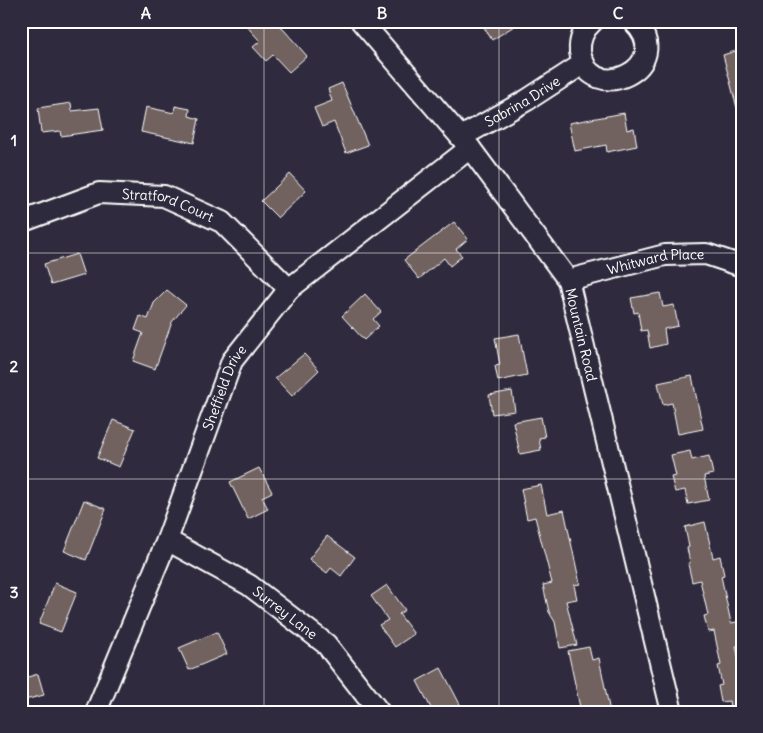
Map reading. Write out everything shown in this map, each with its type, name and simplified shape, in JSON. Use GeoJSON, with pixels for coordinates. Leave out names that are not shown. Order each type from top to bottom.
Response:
{"type":"FeatureCollection","features":[{"type":"Feature","properties":{"kind":"street","name":"Mountain Road"},"geometry":{"type":"LineString","coordinates":[[361,21],[465,143],[568,280],[672,712]]}},
{"type":"Feature","properties":{"kind":"street"},"geometry":{"type":"LineString","coordinates":[[593,21],[582,35],[580,44],[584,63],[598,77],[608,80],[622,78],[636,71],[645,54],[646,44],[644,35],[633,21]]}},
{"type":"Feature","properties":{"kind":"street","name":"Sabrina Drive"},"geometry":{"type":"LineString","coordinates":[[465,143],[584,63]]}},
{"type":"Feature","properties":{"kind":"street","name":"Sheffield Drive"},"geometry":{"type":"LineString","coordinates":[[96,712],[167,540],[232,362],[289,288],[465,143]]}},
{"type":"Feature","properties":{"kind":"street","name":"Stratford Court"},"geometry":{"type":"LineString","coordinates":[[21,222],[99,193],[164,196],[222,222],[289,288]]}},
{"type":"Feature","properties":{"kind":"street","name":"Whitward Place"},"geometry":{"type":"LineString","coordinates":[[568,280],[665,255],[706,254],[742,266]]}},
{"type":"Feature","properties":{"kind":"street","name":"Surrey Lane"},"geometry":{"type":"LineString","coordinates":[[167,540],[249,585],[326,644],[379,712]]}},
{"type":"Feature","properties":{"kind":"building"},"geometry":{"type":"Polygon","coordinates":[[[242,21],[276,21],[307,56],[289,72],[273,55],[266,61],[253,47],[260,41],[242,21]]]}},
{"type":"Feature","properties":{"kind":"building"},"geometry":{"type":"Polygon","coordinates":[[[480,21],[522,21],[492,40],[480,21]]]}},
{"type":"Feature","properties":{"kind":"building"},"geometry":{"type":"Polygon","coordinates":[[[742,49],[742,107],[737,108],[723,55],[742,49]]]}},
{"type":"Feature","properties":{"kind":"building"},"geometry":{"type":"Polygon","coordinates":[[[342,83],[368,145],[346,153],[334,122],[322,127],[314,108],[332,101],[328,89],[342,83]]]}},
{"type":"Feature","properties":{"kind":"building"},"geometry":{"type":"Polygon","coordinates":[[[71,103],[72,111],[99,108],[103,130],[61,136],[60,131],[41,133],[38,108],[71,103]]]}},
{"type":"Feature","properties":{"kind":"building"},"geometry":{"type":"Polygon","coordinates":[[[175,106],[190,109],[189,116],[199,119],[194,143],[141,132],[146,107],[174,113],[175,106]]]}},
{"type":"Feature","properties":{"kind":"building"},"geometry":{"type":"Polygon","coordinates":[[[624,113],[627,130],[634,128],[637,146],[607,152],[606,145],[575,151],[569,123],[624,113]]]}},
{"type":"Feature","properties":{"kind":"building"},"geometry":{"type":"Polygon","coordinates":[[[290,174],[306,191],[278,218],[261,201],[290,174]]]}},
{"type":"Feature","properties":{"kind":"building"},"geometry":{"type":"Polygon","coordinates":[[[454,222],[468,239],[456,249],[462,256],[450,266],[444,258],[419,279],[404,260],[454,222]]]}},
{"type":"Feature","properties":{"kind":"building"},"geometry":{"type":"Polygon","coordinates":[[[77,254],[84,275],[51,285],[44,264],[77,254]]]}},
{"type":"Feature","properties":{"kind":"building"},"geometry":{"type":"Polygon","coordinates":[[[167,290],[186,305],[172,322],[155,369],[133,361],[143,333],[135,330],[140,316],[148,319],[154,303],[167,290]]]}},
{"type":"Feature","properties":{"kind":"building"},"geometry":{"type":"Polygon","coordinates":[[[660,293],[663,307],[674,305],[678,326],[664,329],[666,344],[650,348],[647,330],[641,331],[638,312],[634,313],[631,298],[660,293]]]}},
{"type":"Feature","properties":{"kind":"building"},"geometry":{"type":"Polygon","coordinates":[[[365,294],[381,312],[373,319],[379,326],[364,340],[342,316],[365,294]]]}},
{"type":"Feature","properties":{"kind":"building"},"geometry":{"type":"Polygon","coordinates":[[[519,334],[527,375],[498,381],[495,366],[500,365],[495,338],[519,334]]]}},
{"type":"Feature","properties":{"kind":"building"},"geometry":{"type":"Polygon","coordinates":[[[304,354],[319,370],[292,396],[275,378],[304,354]]]}},
{"type":"Feature","properties":{"kind":"building"},"geometry":{"type":"Polygon","coordinates":[[[692,376],[703,429],[678,434],[672,403],[663,405],[658,383],[692,376]]]}},
{"type":"Feature","properties":{"kind":"building"},"geometry":{"type":"Polygon","coordinates":[[[512,391],[515,411],[492,414],[489,395],[512,391]]]}},
{"type":"Feature","properties":{"kind":"building"},"geometry":{"type":"Polygon","coordinates":[[[541,417],[545,437],[539,438],[541,450],[520,454],[513,422],[541,417]]]}},
{"type":"Feature","properties":{"kind":"building"},"geometry":{"type":"Polygon","coordinates":[[[113,420],[135,429],[119,467],[97,458],[113,420]]]}},
{"type":"Feature","properties":{"kind":"building"},"geometry":{"type":"Polygon","coordinates":[[[690,451],[692,460],[709,456],[713,474],[704,476],[709,500],[688,504],[685,490],[675,492],[671,477],[676,476],[671,455],[690,451]]]}},
{"type":"Feature","properties":{"kind":"building"},"geometry":{"type":"Polygon","coordinates":[[[259,468],[272,492],[262,497],[268,509],[248,519],[230,482],[259,468]]]}},
{"type":"Feature","properties":{"kind":"building"},"geometry":{"type":"Polygon","coordinates":[[[541,485],[547,514],[564,510],[580,584],[574,585],[577,599],[566,601],[577,645],[560,648],[555,622],[549,612],[543,585],[552,583],[535,517],[527,519],[521,489],[541,485]]]}},
{"type":"Feature","properties":{"kind":"building"},"geometry":{"type":"Polygon","coordinates":[[[84,500],[106,509],[86,560],[64,551],[84,500]]]}},
{"type":"Feature","properties":{"kind":"building"},"geometry":{"type":"Polygon","coordinates":[[[705,522],[713,558],[720,556],[724,575],[721,576],[731,623],[742,621],[742,645],[736,646],[742,676],[742,712],[731,712],[729,701],[721,702],[718,686],[722,685],[718,666],[721,665],[714,631],[708,632],[704,616],[708,615],[700,580],[692,582],[688,564],[690,563],[687,548],[689,547],[685,527],[705,522]]]}},
{"type":"Feature","properties":{"kind":"building"},"geometry":{"type":"Polygon","coordinates":[[[327,536],[355,557],[341,576],[331,568],[327,573],[309,559],[327,536]]]}},
{"type":"Feature","properties":{"kind":"building"},"geometry":{"type":"Polygon","coordinates":[[[55,583],[77,592],[61,632],[39,624],[55,583]]]}},
{"type":"Feature","properties":{"kind":"building"},"geometry":{"type":"Polygon","coordinates":[[[387,585],[405,610],[399,614],[414,634],[395,647],[379,625],[388,620],[371,596],[387,585]]]}},
{"type":"Feature","properties":{"kind":"building"},"geometry":{"type":"Polygon","coordinates":[[[217,632],[227,654],[189,670],[179,648],[217,632]]]}},
{"type":"Feature","properties":{"kind":"building"},"geometry":{"type":"Polygon","coordinates":[[[589,647],[592,660],[599,658],[610,712],[581,712],[568,651],[589,647]]]}},
{"type":"Feature","properties":{"kind":"building"},"geometry":{"type":"Polygon","coordinates":[[[441,668],[464,712],[433,712],[417,681],[441,668]]]}},
{"type":"Feature","properties":{"kind":"building"},"geometry":{"type":"Polygon","coordinates":[[[38,674],[44,695],[21,701],[21,679],[38,674]]]}}]}
